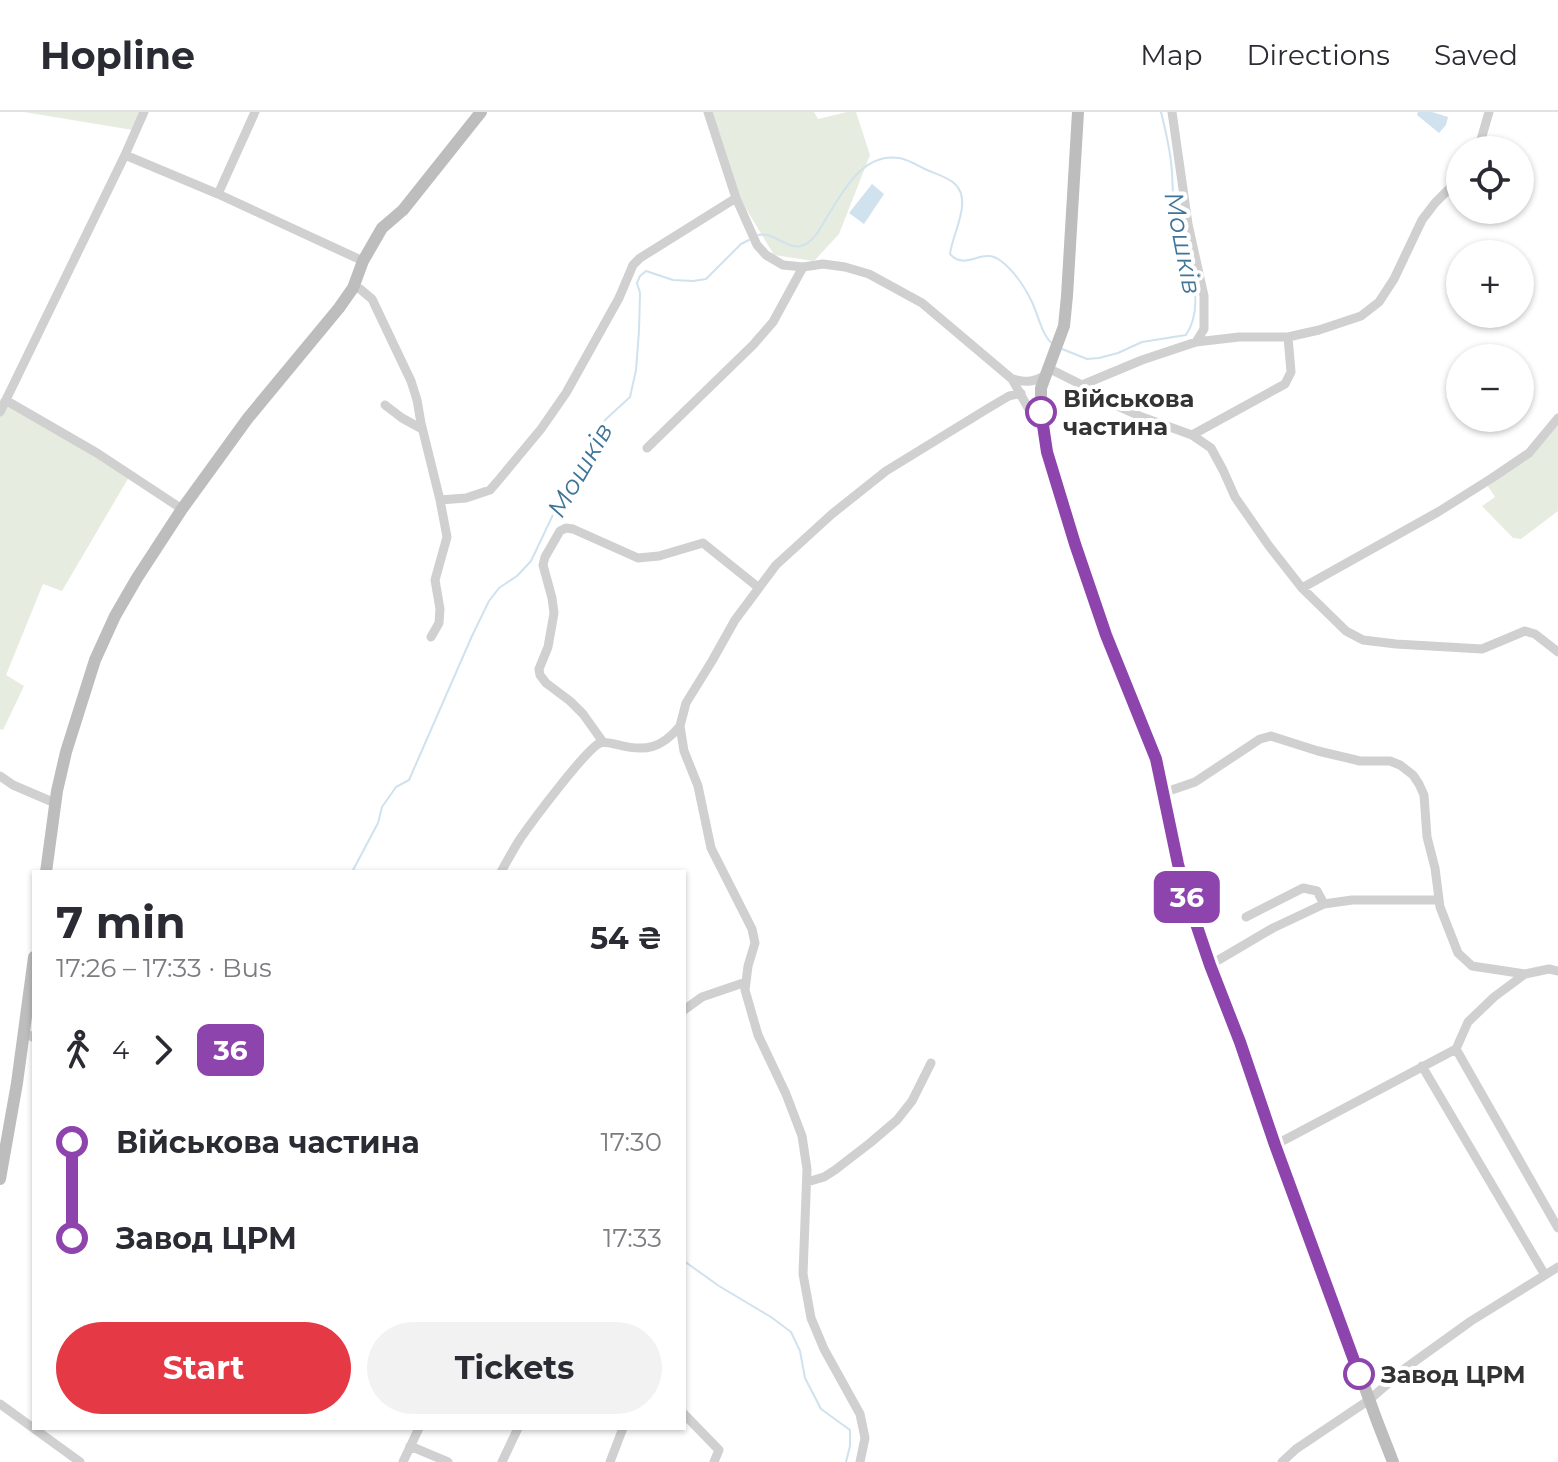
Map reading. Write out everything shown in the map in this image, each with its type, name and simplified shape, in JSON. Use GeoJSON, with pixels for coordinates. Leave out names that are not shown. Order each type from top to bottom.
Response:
{"type":"FeatureCollection","features":[{"type":"Feature","properties":{"kind":"main road"},"geometry":{"type":"LineString","coordinates":[[46,870],[55,803],[66,752],[95,660],[129,591],[182,509],[248,418],[315,339],[353,288],[363,261],[382,228],[403,210],[481,112]]}},
{"type":"Feature","properties":{"kind":"main road"},"geometry":{"type":"LineString","coordinates":[[1078,112],[1067,296],[1061,336],[1041,388],[1043,434],[1106,635],[1156,759],[1181,876],[1210,965],[1393,1462]]}},
{"type":"Feature","properties":{"kind":"main road"},"geometry":{"type":"LineString","coordinates":[[0,1179],[29,1035],[32,988]]}},
{"type":"Feature","properties":{"kind":"street"},"geometry":{"type":"LineString","coordinates":[[0,412],[144,112]]}},
{"type":"Feature","properties":{"kind":"street"},"geometry":{"type":"LineString","coordinates":[[218,194],[255,112]]}},
{"type":"Feature","properties":{"kind":"street"},"geometry":{"type":"LineString","coordinates":[[708,112],[736,198],[757,245],[783,265],[845,267],[869,274],[922,303],[1012,379],[1043,434]]}},
{"type":"Feature","properties":{"kind":"street"},"geometry":{"type":"LineString","coordinates":[[1172,112],[1188,224],[1204,296],[1204,329],[1196,342]]}},
{"type":"Feature","properties":{"kind":"street"},"geometry":{"type":"LineString","coordinates":[[1482,136],[1489,112]]}},
{"type":"Feature","properties":{"kind":"street"},"geometry":{"type":"LineString","coordinates":[[125,155],[363,261]]}},
{"type":"Feature","properties":{"kind":"street"},"geometry":{"type":"LineString","coordinates":[[1082,385],[1196,342],[1239,337],[1288,337],[1361,316],[1379,302],[1394,279],[1422,220],[1446,192]]}},
{"type":"Feature","properties":{"kind":"street"},"geometry":{"type":"LineString","coordinates":[[440,500],[466,498],[490,490],[541,429],[566,393],[619,298],[633,265],[736,198]]}},
{"type":"Feature","properties":{"kind":"street"},"geometry":{"type":"LineString","coordinates":[[647,448],[773,322],[803,267]]}},
{"type":"Feature","properties":{"kind":"street"},"geometry":{"type":"LineString","coordinates":[[353,288],[360,289],[372,299],[411,381],[440,500],[447,537],[435,580],[439,623],[431,637]]}},
{"type":"Feature","properties":{"kind":"street"},"geometry":{"type":"LineString","coordinates":[[1192,435],[1285,384],[1291,372],[1288,337]]}},
{"type":"Feature","properties":{"kind":"street"},"geometry":{"type":"LineString","coordinates":[[1012,379],[1036,381],[1046,372],[1082,385],[1108,402],[1142,417],[1192,435],[1211,448],[1235,497],[1302,588],[1346,631],[1363,640],[1482,649],[1525,631],[1535,634],[1558,652]]}},
{"type":"Feature","properties":{"kind":"street"},"geometry":{"type":"LineString","coordinates":[[860,1462],[865,1438],[860,1414],[824,1349],[811,1318],[803,1274],[807,1169],[802,1136],[758,1035],[745,990],[755,943],[752,929],[711,848],[698,786],[684,751],[680,726],[686,703],[735,620],[776,565],[886,471],[1009,396],[1021,393]]}},
{"type":"Feature","properties":{"kind":"street"},"geometry":{"type":"LineString","coordinates":[[7,401],[97,453],[182,509]]}},
{"type":"Feature","properties":{"kind":"street"},"geometry":{"type":"LineString","coordinates":[[385,405],[422,429]]}},
{"type":"Feature","properties":{"kind":"street"},"geometry":{"type":"LineString","coordinates":[[1302,588],[1492,478],[1529,453],[1558,418]]}},
{"type":"Feature","properties":{"kind":"street"},"geometry":{"type":"LineString","coordinates":[[680,726],[670,738],[657,746],[642,749],[603,742],[583,714],[546,683],[539,669],[548,647],[554,613],[543,565],[545,557],[560,531],[566,528],[638,558],[659,556],[700,542],[759,588]]}},
{"type":"Feature","properties":{"kind":"street"},"geometry":{"type":"LineString","coordinates":[[1163,793],[1195,782],[1260,739],[1271,736],[1360,761],[1390,761],[1400,765],[1413,775],[1424,795],[1427,837],[1440,907],[1458,953],[1472,966],[1525,974],[1549,969],[1558,971]]}},
{"type":"Feature","properties":{"kind":"street"},"geometry":{"type":"LineString","coordinates":[[502,870],[521,838],[562,784],[587,754],[603,742]]}},
{"type":"Feature","properties":{"kind":"street"},"geometry":{"type":"LineString","coordinates":[[0,776],[55,803]]}},
{"type":"Feature","properties":{"kind":"street"},"geometry":{"type":"LineString","coordinates":[[1246,917],[1303,888],[1317,891],[1324,904]]}},
{"type":"Feature","properties":{"kind":"street"},"geometry":{"type":"LineString","coordinates":[[1210,965],[1273,928],[1324,904],[1352,900],[1439,900]]}},
{"type":"Feature","properties":{"kind":"street"},"geometry":{"type":"LineString","coordinates":[[1275,1145],[1456,1049],[1468,1022],[1525,974]]}},
{"type":"Feature","properties":{"kind":"street"},"geometry":{"type":"LineString","coordinates":[[686,1009],[702,997],[746,982]]}},
{"type":"Feature","properties":{"kind":"street"},"geometry":{"type":"LineString","coordinates":[[1456,1049],[1558,1228]]}},
{"type":"Feature","properties":{"kind":"street"},"geometry":{"type":"LineString","coordinates":[[807,1182],[835,1170],[897,1120],[912,1101],[931,1063]]}},
{"type":"Feature","properties":{"kind":"street"},"geometry":{"type":"LineString","coordinates":[[1422,1066],[1545,1275]]}},
{"type":"Feature","properties":{"kind":"street"},"geometry":{"type":"LineString","coordinates":[[1282,1462],[1471,1321],[1558,1267]]}},
{"type":"Feature","properties":{"kind":"street"},"geometry":{"type":"LineString","coordinates":[[2,1409],[32,1429]]}},
{"type":"Feature","properties":{"kind":"street"},"geometry":{"type":"LineString","coordinates":[[686,1416],[719,1450],[714,1462]]}},
{"type":"Feature","properties":{"kind":"street"},"geometry":{"type":"LineString","coordinates":[[33,1430],[80,1462]]}},
{"type":"Feature","properties":{"kind":"street"},"geometry":{"type":"LineString","coordinates":[[403,1462],[418,1430]]}},
{"type":"Feature","properties":{"kind":"street"},"geometry":{"type":"LineString","coordinates":[[502,1462],[517,1430]]}},
{"type":"Feature","properties":{"kind":"street"},"geometry":{"type":"LineString","coordinates":[[610,1462],[622,1430]]}},
{"type":"Feature","properties":{"kind":"street"},"geometry":{"type":"LineString","coordinates":[[410,1446],[448,1462]]}},
{"type":"Feature","properties":{"kind":"shaded area"},"geometry":{"type":"Polygon","coordinates":[[[24,112],[147,112],[139,131],[24,112]]]}},
{"type":"Feature","properties":{"kind":"shaded area"},"geometry":{"type":"Polygon","coordinates":[[[710,112],[814,112],[818,119],[856,112],[870,155],[839,234],[814,261],[774,255],[739,197],[710,112]]]}},
{"type":"Feature","properties":{"kind":"shaded area"},"geometry":{"type":"Polygon","coordinates":[[[0,399],[129,477],[62,591],[43,584],[6,675],[24,686],[3,730],[0,729],[0,399]]]}},
{"type":"Feature","properties":{"kind":"shaded area"},"geometry":{"type":"Polygon","coordinates":[[[1558,423],[1558,511],[1521,539],[1513,538],[1482,506],[1495,497],[1487,485],[1558,423]]]}},
{"type":"Feature","properties":{"kind":"water"},"geometry":{"type":"Polygon","coordinates":[[[1418,112],[1448,117],[1446,125],[1439,133],[1417,115],[1418,112]]]}},
{"type":"Feature","properties":{"kind":"water"},"geometry":{"type":"Polygon","coordinates":[[[872,184],[884,194],[864,224],[849,213],[872,184]]]}},
{"type":"Feature","properties":{"kind":"waterway","name":"Мошків"},"geometry":{"type":"LineString","coordinates":[[1062,349],[1087,359],[1099,358],[1142,342],[1186,335],[1193,321],[1195,290],[1174,205],[1171,157],[1161,112]]}},
{"type":"Feature","properties":{"kind":"waterway","name":"Мошків"},"geometry":{"type":"LineString","coordinates":[[758,235],[770,236],[792,246],[804,245],[816,235],[845,188],[863,168],[886,158],[907,160],[949,179],[960,191],[962,208],[950,254],[962,261],[994,257],[1006,265],[1025,289],[1043,330],[1053,344]]}},
{"type":"Feature","properties":{"kind":"waterway","name":"Мошків"},"geometry":{"type":"LineString","coordinates":[[353,870],[378,823],[382,807],[396,787],[409,780],[489,601],[499,588],[517,576],[531,561],[560,500],[585,469],[605,420],[630,397],[636,370],[640,293],[637,283],[640,276],[646,271],[673,280],[706,279],[741,244],[749,240]]}},
{"type":"Feature","properties":{"kind":"waterway","name":"Мошків"},"geometry":{"type":"LineString","coordinates":[[686,1262],[791,1332],[800,1351],[805,1378],[821,1409],[850,1430],[846,1462]]}},
{"type":"Feature","properties":{"kind":"bus line","name":"36"},"geometry":{"type":"LineString","coordinates":[[1041,412],[1047,452],[1075,544],[1106,635],[1156,759],[1188,900],[1359,1374]]}},
{"type":"Feature","properties":{"kind":"place","name":"Військова частина"},"geometry":{"type":"Point","coordinates":[1041,412]}},
{"type":"Feature","properties":{"kind":"place","name":"Завод ЦРМ"},"geometry":{"type":"Point","coordinates":[1359,1374]}}]}
